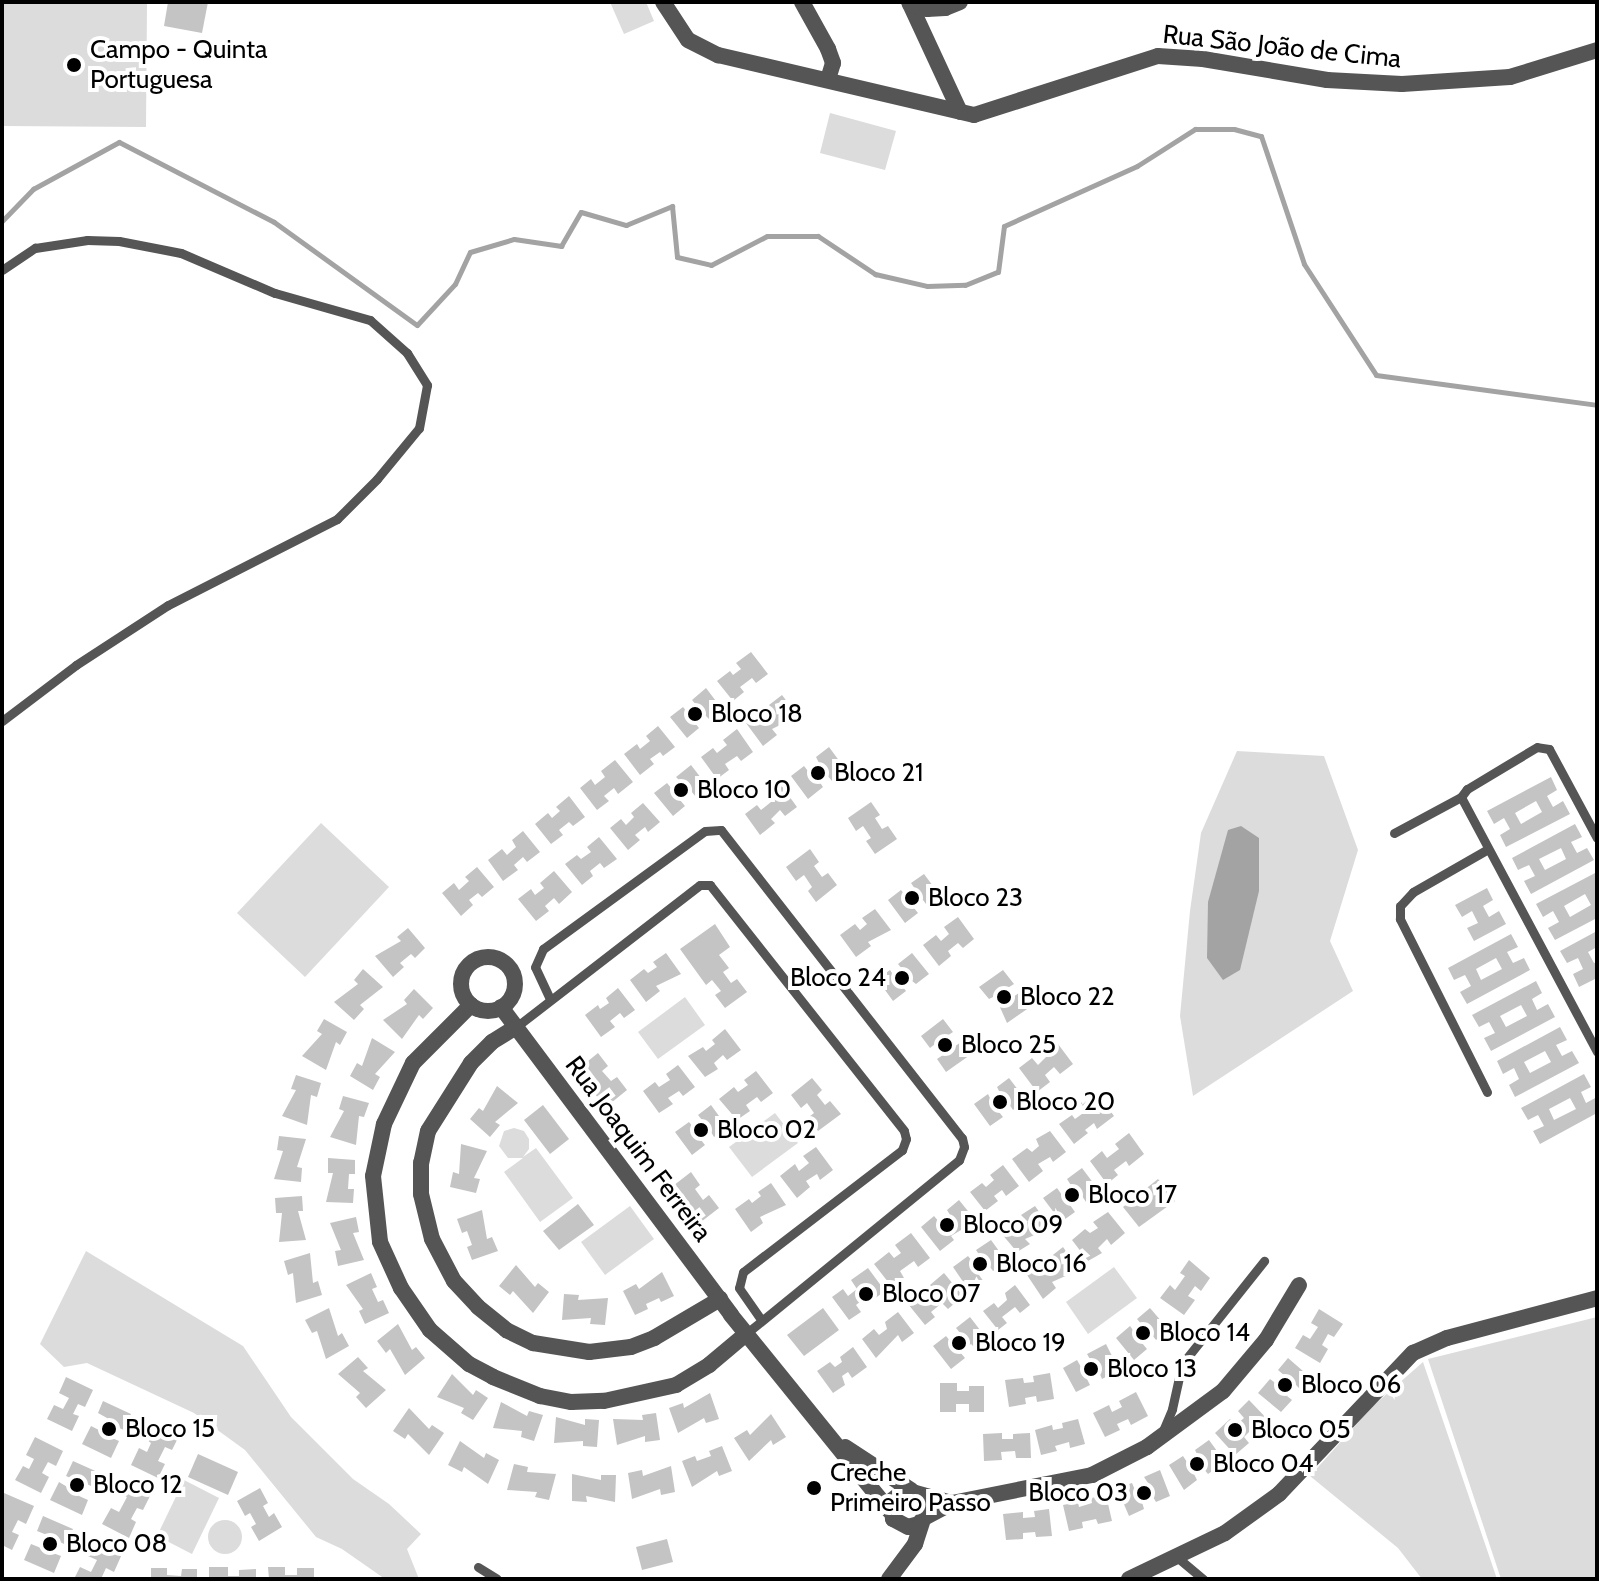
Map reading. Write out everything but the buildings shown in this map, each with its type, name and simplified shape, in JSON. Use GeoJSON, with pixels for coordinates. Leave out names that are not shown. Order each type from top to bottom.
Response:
{"type":"FeatureCollection","features":[{"type":"Feature","properties":{"kind":"street","name":"Rua São João de Cima"},"geometry":{"type":"LineString","coordinates":[[663,2],[677,28],[700,47],[718,55],[974,115],[1158,56],[1203,59],[1327,80],[1402,84],[1510,77],[1597,50]]}},
{"type":"Feature","properties":{"kind":"street"},"geometry":{"type":"LineString","coordinates":[[802,2],[833,63],[828,79]]}},
{"type":"Feature","properties":{"kind":"street"},"geometry":{"type":"LineString","coordinates":[[910,3],[927,9],[945,8],[960,2]]}},
{"type":"Feature","properties":{"kind":"street"},"geometry":{"type":"LineString","coordinates":[[910,3],[960,112]]}},
{"type":"Feature","properties":{"kind":"street"},"geometry":{"type":"LineString","coordinates":[[489,956],[505,962],[514,977],[513,994],[501,1007],[489,1011],[471,1005],[461,991],[462,974],[473,961],[489,956]]}},
{"type":"Feature","properties":{"kind":"street"},"geometry":{"type":"LineString","coordinates":[[471,1005],[413,1063],[384,1124],[373,1176],[380,1242],[401,1288],[430,1330],[469,1364],[502,1382],[540,1396],[571,1402],[604,1401],[676,1385],[709,1365],[746,1334]]}},
{"type":"Feature","properties":{"kind":"street","name":"Rua Joaquim Ferreira"},"geometry":{"type":"LineString","coordinates":[[501,1007],[746,1334],[895,1518],[909,1546],[909,1555]]}},
{"type":"Feature","properties":{"kind":"street"},"geometry":{"type":"LineString","coordinates":[[516,1027],[492,1042],[471,1063],[428,1131],[421,1163],[421,1194],[432,1239],[454,1281],[478,1307],[506,1330],[533,1343],[589,1352],[631,1347],[654,1338],[720,1299]]}},
{"type":"Feature","properties":{"kind":"street","name":"Rua Joaquim Ferreira"},"geometry":{"type":"LineString","coordinates":[[895,1518],[914,1526],[952,1503],[1092,1475],[1159,1440],[1223,1391],[1246,1366],[1266,1340],[1299,1285]]}},
{"type":"Feature","properties":{"kind":"street"},"geometry":{"type":"LineString","coordinates":[[1129,1579],[1225,1533],[1279,1494],[1413,1353],[1447,1338],[1597,1298]]}},
{"type":"Feature","properties":{"kind":"street","name":"Rua Joaquim Ferreira"},"geometry":{"type":"LineString","coordinates":[[834,1440],[917,1493],[952,1503]]}},
{"type":"Feature","properties":{"kind":"street"},"geometry":{"type":"LineString","coordinates":[[889,1579],[909,1555],[924,1519],[927,1509],[917,1493],[894,1496],[895,1518]]}},
{"type":"Feature","properties":{"kind":"lane"},"geometry":{"type":"LineString","coordinates":[[2,270],[35,248],[87,240],[119,241],[181,253],[275,293],[370,320],[407,353],[427,385],[419,428],[377,479],[337,519],[168,605],[76,665],[2,721]]}},
{"type":"Feature","properties":{"kind":"lane"},"geometry":{"type":"LineString","coordinates":[[1394,833],[1461,797],[1467,789],[1537,747],[1549,749],[1597,838]]}},
{"type":"Feature","properties":{"kind":"lane"},"geometry":{"type":"LineString","coordinates":[[1461,797],[1597,1052]]}},
{"type":"Feature","properties":{"kind":"lane"},"geometry":{"type":"LineString","coordinates":[[550,999],[535,967],[543,949],[705,831],[721,830],[962,1138],[964,1147],[959,1160],[746,1334]]}},
{"type":"Feature","properties":{"kind":"lane"},"geometry":{"type":"LineString","coordinates":[[1487,1092],[1400,919],[1400,906],[1413,892],[1488,849]]}},
{"type":"Feature","properties":{"kind":"lane"},"geometry":{"type":"LineString","coordinates":[[516,1027],[706,883],[904,1131],[906,1139],[902,1150],[743,1272],[738,1282],[741,1294],[761,1319]]}},
{"type":"Feature","properties":{"kind":"lane"},"geometry":{"type":"LineString","coordinates":[[1159,1440],[1172,1409],[1182,1364],[1264,1261]]}},
{"type":"Feature","properties":{"kind":"lane"},"geometry":{"type":"LineString","coordinates":[[1178,1558],[1203,1579]]}},
{"type":"Feature","properties":{"kind":"lane"},"geometry":{"type":"LineString","coordinates":[[478,1567],[497,1579]]}},
{"type":"Feature","properties":{"kind":"shaded area"},"geometry":{"type":"Polygon","coordinates":[[[610,2],[646,2],[654,21],[624,34],[610,2]]]}},
{"type":"Feature","properties":{"kind":"shaded area","name":"Campo - Quinta Portuguesa"},"geometry":{"type":"Polygon","coordinates":[[[2,4],[147,4],[146,127],[2,126],[2,4]]]}},
{"type":"Feature","properties":{"kind":"shaded area"},"geometry":{"type":"Polygon","coordinates":[[[830,113],[896,131],[885,170],[820,153],[830,113]]]}},
{"type":"Feature","properties":{"kind":"shaded area"},"geometry":{"type":"Polygon","coordinates":[[[1237,751],[1324,756],[1358,850],[1330,941],[1353,991],[1193,1096],[1180,1016],[1190,911],[1201,833],[1237,751]]]}},
{"type":"Feature","properties":{"kind":"shaded area"},"geometry":{"type":"Polygon","coordinates":[[[321,823],[389,887],[305,977],[237,913],[321,823]]]}},
{"type":"Feature","properties":{"kind":"shaded area"},"geometry":{"type":"Polygon","coordinates":[[[1241,826],[1259,838],[1259,891],[1240,970],[1223,980],[1207,958],[1208,902],[1228,830],[1241,826]]]}},
{"type":"Feature","properties":{"kind":"shaded area"},"geometry":{"type":"Polygon","coordinates":[[[685,997],[705,1025],[658,1059],[638,1032],[685,997]]]}},
{"type":"Feature","properties":{"kind":"shaded area"},"geometry":{"type":"Polygon","coordinates":[[[775,1113],[798,1143],[752,1177],[729,1147],[775,1113]]]}},
{"type":"Feature","properties":{"kind":"shaded area"},"geometry":{"type":"Polygon","coordinates":[[[514,1128],[524,1131],[529,1139],[529,1149],[523,1157],[536,1148],[573,1198],[540,1222],[504,1172],[523,1158],[508,1158],[499,1146],[504,1131],[514,1128]]]}},
{"type":"Feature","properties":{"kind":"shaded area"},"geometry":{"type":"Polygon","coordinates":[[[630,1206],[654,1239],[605,1275],[581,1242],[630,1206]]]}},
{"type":"Feature","properties":{"kind":"shaded area"},"geometry":{"type":"Polygon","coordinates":[[[86,1251],[243,1346],[291,1417],[353,1479],[389,1504],[421,1534],[407,1549],[419,1579],[385,1579],[342,1549],[316,1537],[245,1450],[194,1413],[87,1363],[64,1367],[40,1344],[86,1251]]]}},
{"type":"Feature","properties":{"kind":"shaded area"},"geometry":{"type":"Polygon","coordinates":[[[1114,1267],[1137,1298],[1088,1334],[1066,1302],[1114,1267]]]}},
{"type":"Feature","properties":{"kind":"shaded area"},"geometry":{"type":"Polygon","coordinates":[[[1597,1317],[1597,1579],[1501,1579],[1428,1359],[1597,1317]]]}},
{"type":"Feature","properties":{"kind":"shaded area"},"geometry":{"type":"Polygon","coordinates":[[[1423,1362],[1497,1579],[1422,1579],[1398,1548],[1310,1476],[1373,1406],[1423,1362]]]}},
{"type":"Feature","properties":{"kind":"shaded area"},"geometry":{"type":"Polygon","coordinates":[[[184,1480],[219,1498],[192,1554],[157,1536],[184,1480]]]}},
{"type":"Feature","properties":{"kind":"shaded area"},"geometry":{"type":"Polygon","coordinates":[[[225,1520],[237,1525],[242,1537],[237,1549],[225,1554],[213,1549],[208,1537],[213,1525],[225,1520]]]}},
{"type":"Feature","properties":{"kind":"waterway"},"geometry":{"type":"LineString","coordinates":[[2,221],[33,189],[119,142],[274,222],[417,325],[455,284],[470,252],[514,239],[561,246],[581,212],[626,225],[672,206],[677,257],[711,265],[767,236],[818,236],[875,274],[927,286],[965,285],[998,272],[1004,226],[1137,166],[1195,129],[1234,129],[1261,136],[1304,264],[1376,375],[1597,405]]}},
{"type":"Feature","properties":{"kind":"place","name":"Campo - Quinta Portuguesa"},"geometry":{"type":"Point","coordinates":[74,65]}},
{"type":"Feature","properties":{"kind":"place","name":"Bloco 18"},"geometry":{"type":"Point","coordinates":[695,714]}},
{"type":"Feature","properties":{"kind":"place","name":"Bloco 21"},"geometry":{"type":"Point","coordinates":[818,773]}},
{"type":"Feature","properties":{"kind":"place","name":"Bloco 10"},"geometry":{"type":"Point","coordinates":[681,790]}},
{"type":"Feature","properties":{"kind":"place","name":"Bloco 23"},"geometry":{"type":"Point","coordinates":[912,898]}},
{"type":"Feature","properties":{"kind":"place","name":"Bloco 24"},"geometry":{"type":"Point","coordinates":[902,978]}},
{"type":"Feature","properties":{"kind":"place","name":"Bloco 22"},"geometry":{"type":"Point","coordinates":[1004,997]}},
{"type":"Feature","properties":{"kind":"place","name":"Bloco 25"},"geometry":{"type":"Point","coordinates":[945,1045]}},
{"type":"Feature","properties":{"kind":"place","name":"Bloco 20"},"geometry":{"type":"Point","coordinates":[1000,1102]}},
{"type":"Feature","properties":{"kind":"place","name":"Bloco 02"},"geometry":{"type":"Point","coordinates":[701,1130]}},
{"type":"Feature","properties":{"kind":"place","name":"Bloco 17"},"geometry":{"type":"Point","coordinates":[1072,1195]}},
{"type":"Feature","properties":{"kind":"place","name":"Bloco 09"},"geometry":{"type":"Point","coordinates":[947,1225]}},
{"type":"Feature","properties":{"kind":"place","name":"Bloco 16"},"geometry":{"type":"Point","coordinates":[980,1264]}},
{"type":"Feature","properties":{"kind":"place","name":"Bloco 07"},"geometry":{"type":"Point","coordinates":[866,1294]}},
{"type":"Feature","properties":{"kind":"place","name":"Bloco 14"},"geometry":{"type":"Point","coordinates":[1143,1333]}},
{"type":"Feature","properties":{"kind":"place","name":"Bloco 19"},"geometry":{"type":"Point","coordinates":[959,1343]}},
{"type":"Feature","properties":{"kind":"place","name":"Bloco 13"},"geometry":{"type":"Point","coordinates":[1091,1369]}},
{"type":"Feature","properties":{"kind":"place","name":"Bloco 06"},"geometry":{"type":"Point","coordinates":[1285,1385]}},
{"type":"Feature","properties":{"kind":"place","name":"Bloco 15"},"geometry":{"type":"Point","coordinates":[109,1429]}},
{"type":"Feature","properties":{"kind":"place","name":"Bloco 05"},"geometry":{"type":"Point","coordinates":[1235,1430]}},
{"type":"Feature","properties":{"kind":"place","name":"Bloco 04"},"geometry":{"type":"Point","coordinates":[1197,1464]}},
{"type":"Feature","properties":{"kind":"place","name":"Bloco 12"},"geometry":{"type":"Point","coordinates":[77,1485]}},
{"type":"Feature","properties":{"kind":"place","name":"Creche Primeiro Passo"},"geometry":{"type":"Point","coordinates":[814,1488]}},
{"type":"Feature","properties":{"kind":"place","name":"Bloco 03"},"geometry":{"type":"Point","coordinates":[1144,1493]}},
{"type":"Feature","properties":{"kind":"place","name":"Bloco 08"},"geometry":{"type":"Point","coordinates":[50,1544]}}]}
